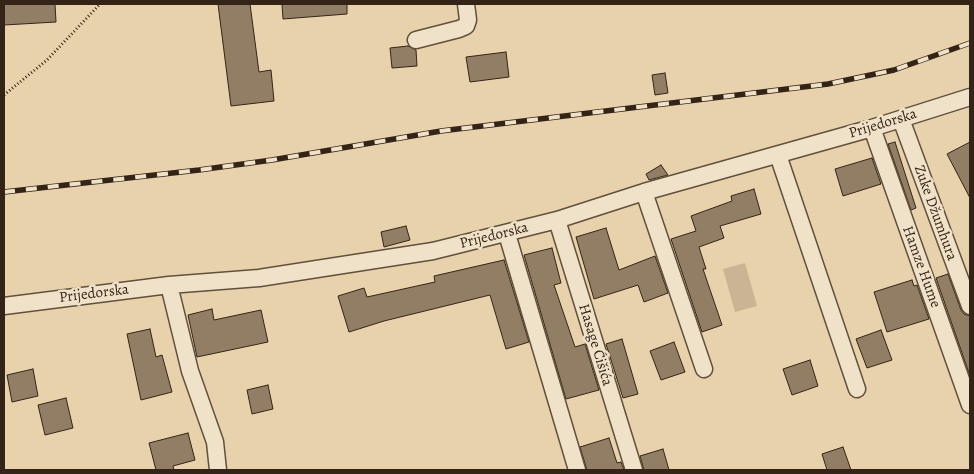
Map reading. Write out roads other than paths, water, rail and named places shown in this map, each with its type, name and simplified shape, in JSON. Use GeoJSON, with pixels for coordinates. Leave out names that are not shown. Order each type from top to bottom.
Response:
{"type":"FeatureCollection","features":[{"type":"Feature","properties":{"kind":"street"},"geometry":{"type":"LineString","coordinates":[[416,40],[466,26],[468,20],[466,4]]}},
{"type":"Feature","properties":{"kind":"street","name":"Prijedorska"},"geometry":{"type":"LineString","coordinates":[[4,306],[169,285],[258,278],[433,251],[507,234],[556,220],[644,192],[872,128],[970,97]]}},
{"type":"Feature","properties":{"kind":"street","name":"Zuke Džumhura"},"geometry":{"type":"LineString","coordinates":[[901,119],[970,306]]}},
{"type":"Feature","properties":{"kind":"street","name":"Hamze Hume"},"geometry":{"type":"LineString","coordinates":[[872,128],[970,405]]}},
{"type":"Feature","properties":{"kind":"street"},"geometry":{"type":"LineString","coordinates":[[778,155],[857,389]]}},
{"type":"Feature","properties":{"kind":"street"},"geometry":{"type":"LineString","coordinates":[[644,192],[704,370]]}},
{"type":"Feature","properties":{"kind":"street","name":"Hasage Ćišića"},"geometry":{"type":"LineString","coordinates":[[556,220],[634,470]]}},
{"type":"Feature","properties":{"kind":"street"},"geometry":{"type":"LineString","coordinates":[[507,234],[577,470]]}},
{"type":"Feature","properties":{"kind":"street"},"geometry":{"type":"LineString","coordinates":[[169,285],[190,371],[215,442],[218,470]]}},
{"type":"Feature","properties":{"kind":"railway"},"geometry":{"type":"LineString","coordinates":[[4,192],[272,160],[441,131],[828,84],[894,70],[970,43]]}}]}
